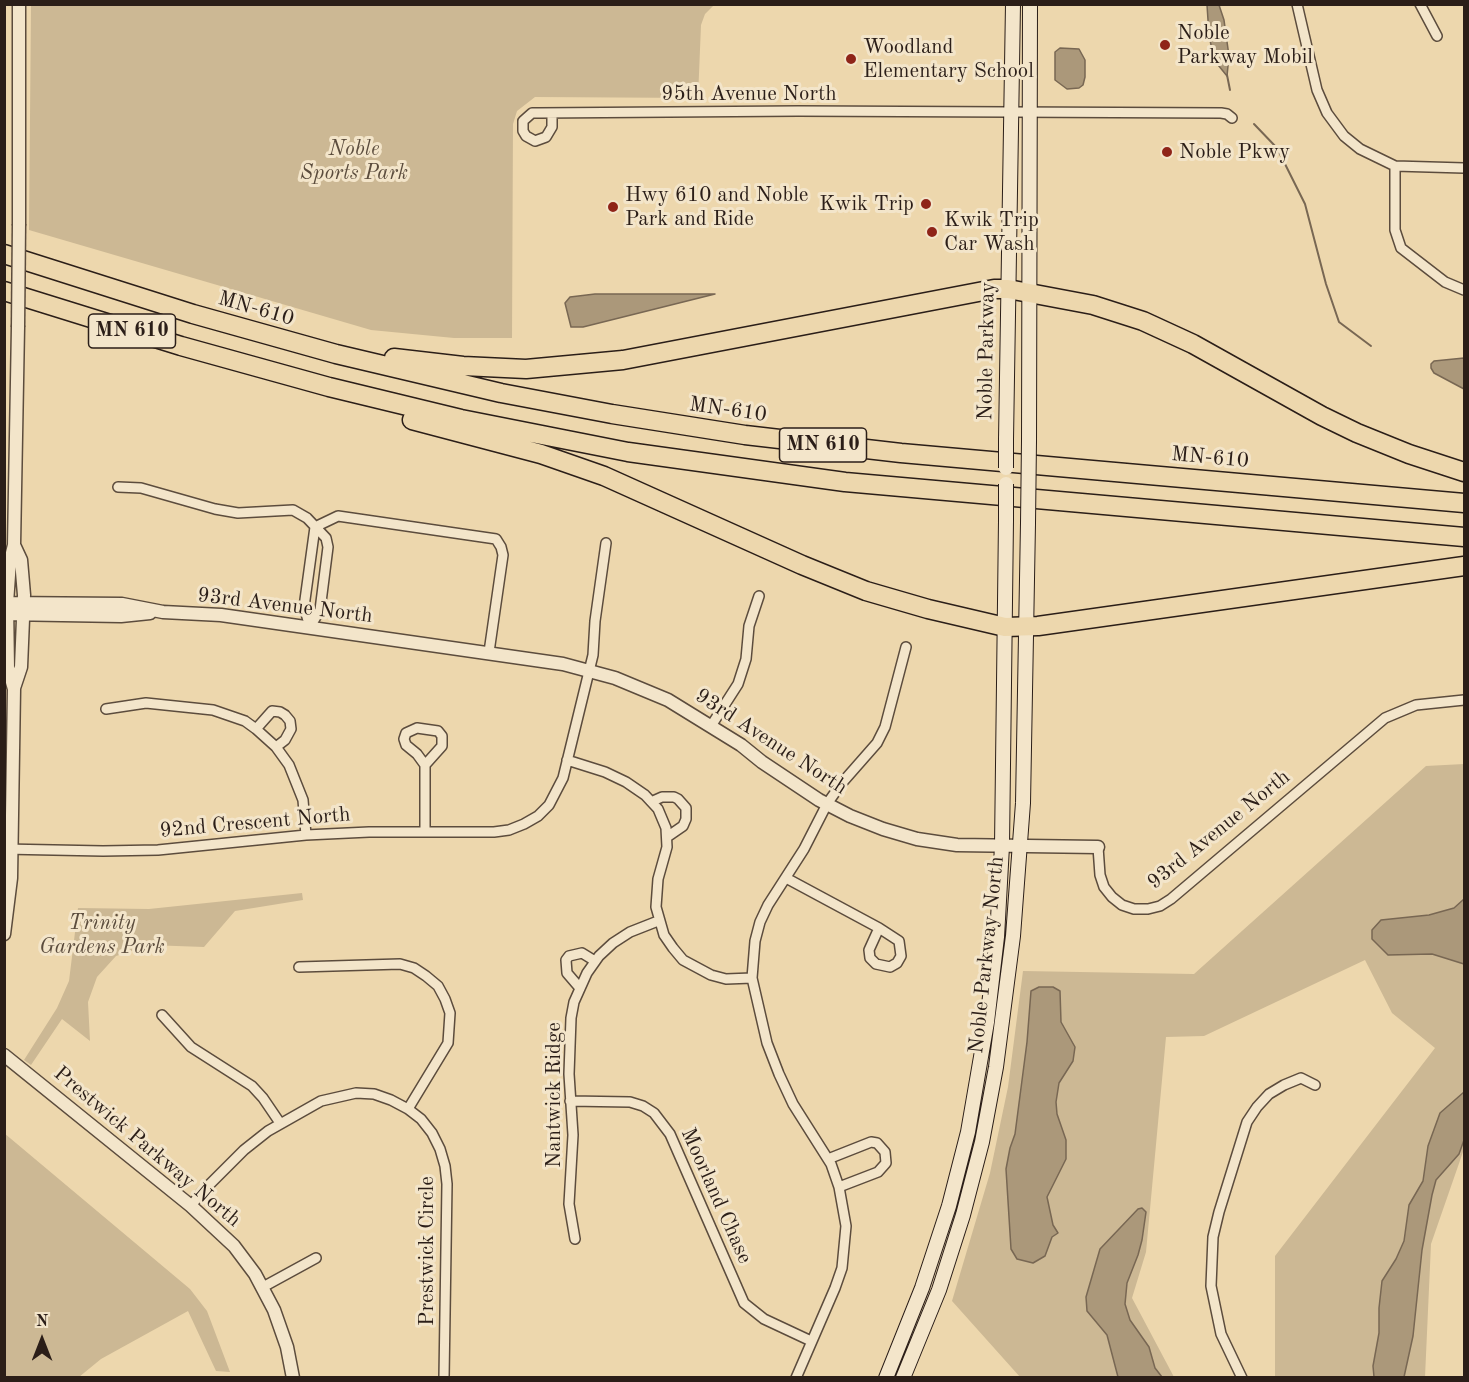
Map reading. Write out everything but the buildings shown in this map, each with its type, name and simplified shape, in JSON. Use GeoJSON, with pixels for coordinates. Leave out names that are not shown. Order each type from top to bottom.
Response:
{"type":"FeatureCollection","features":[{"type":"Feature","properties":{"kind":"highway","name":"MN-610"},"geometry":{"type":"LineString","coordinates":[[4,254],[193,314],[348,357],[501,393],[612,414],[744,435],[901,453],[1464,503]]}},
{"type":"Feature","properties":{"kind":"highway"},"geometry":{"type":"LineString","coordinates":[[193,314],[370,354],[425,363],[526,369],[654,355],[1008,289],[1100,306],[1156,326],[1357,433],[1409,454],[1464,472]]}},
{"type":"Feature","properties":{"kind":"highway","name":"MN 610"},"geometry":{"type":"LineString","coordinates":[[4,291],[261,369],[402,406],[628,452],[776,474],[973,494],[1464,537]]}},
{"type":"Feature","properties":{"kind":"highway"},"geometry":{"type":"LineString","coordinates":[[261,369],[322,394],[574,465],[636,489],[837,580],[908,604],[1005,627],[1026,627],[1464,566]]}},
{"type":"Feature","properties":{"kind":"highway"},"geometry":{"type":"LineString","coordinates":[[1101,617],[1140,621],[1422,582],[1464,574]]}},
{"type":"Feature","properties":{"kind":"main road","name":"Noble Parkway"},"geometry":{"type":"LineString","coordinates":[[1005,627],[1013,4]]}},
{"type":"Feature","properties":{"kind":"main road","name":"Noble Parkway"},"geometry":{"type":"LineString","coordinates":[[1028,523],[1030,4]]}},
{"type":"Feature","properties":{"kind":"main road","name":"Noble Parkway North"},"geometry":{"type":"LineString","coordinates":[[903,1377],[927,1323],[951,1255],[982,1142],[1001,1032],[1013,936],[1020,847],[1025,750],[1028,523]]}},
{"type":"Feature","properties":{"kind":"main road","name":"Noble Parkway North"},"geometry":{"type":"LineString","coordinates":[[886,1377],[935,1252],[968,1132],[982,1055],[992,982],[1002,846],[1005,627]]}},
{"type":"Feature","properties":{"kind":"street"},"geometry":{"type":"LineString","coordinates":[[14,689],[8,668],[6,608],[10,561],[14,545],[20,4]]}},
{"type":"Feature","properties":{"kind":"street"},"geometry":{"type":"LineString","coordinates":[[1297,4],[1317,90],[1332,121],[1344,136],[1360,149],[1395,166],[1464,168]]}},
{"type":"Feature","properties":{"kind":"street"},"geometry":{"type":"LineString","coordinates":[[1420,4],[1437,36]]}},
{"type":"Feature","properties":{"kind":"street","name":"95th Avenue North"},"geometry":{"type":"LineString","coordinates":[[552,114],[787,111],[1221,113],[1232,118]]}},
{"type":"Feature","properties":{"kind":"street"},"geometry":{"type":"LineString","coordinates":[[1395,166],[1395,230],[1401,248],[1445,282],[1464,290]]}},
{"type":"Feature","properties":{"kind":"street"},"geometry":{"type":"LineString","coordinates":[[118,487],[141,488],[193,505],[238,513],[292,510],[307,518],[326,538],[328,547],[320,610],[310,627]]}},
{"type":"Feature","properties":{"kind":"street"},"geometry":{"type":"LineString","coordinates":[[315,527],[338,516],[496,539],[503,555],[489,652]]}},
{"type":"Feature","properties":{"kind":"street"},"geometry":{"type":"LineString","coordinates":[[310,627],[304,607],[315,527]]}},
{"type":"Feature","properties":{"kind":"street"},"geometry":{"type":"LineString","coordinates":[[606,543],[595,621],[593,655],[567,760],[605,772],[626,782],[652,801],[662,818],[667,837],[665,857],[656,893],[658,921],[664,935],[683,960],[696,969],[726,979],[752,978]]}},
{"type":"Feature","properties":{"kind":"street"},"geometry":{"type":"LineString","coordinates":[[4,934],[9,903],[8,849],[14,689],[21,667],[24,609],[21,560],[14,545]]}},
{"type":"Feature","properties":{"kind":"street"},"geometry":{"type":"LineString","coordinates":[[711,726],[738,684],[746,658],[749,626],[759,596]]}},
{"type":"Feature","properties":{"kind":"street","name":"93rd Avenue North"},"geometry":{"type":"LineString","coordinates":[[6,608],[122,604],[163,612],[221,615],[489,652],[590,670],[652,693],[687,710],[789,781],[827,804],[883,829],[917,839],[957,845],[1098,847],[1100,875],[1104,887],[1122,905],[1134,909],[1160,906],[1385,718],[1416,705],[1464,700]]}},
{"type":"Feature","properties":{"kind":"street"},"geometry":{"type":"LineString","coordinates":[[796,1377],[835,1288],[844,1258],[846,1226],[839,1187],[828,1159],[797,1111],[778,1074],[758,1011],[752,978],[755,940],[768,905],[804,849],[827,804],[841,783],[877,743],[888,717],[906,647]]}},
{"type":"Feature","properties":{"kind":"street"},"geometry":{"type":"LineString","coordinates":[[106,709],[146,703],[195,707],[232,716],[256,729],[276,747],[289,765],[303,800],[306,835]]}},
{"type":"Feature","properties":{"kind":"street"},"geometry":{"type":"LineString","coordinates":[[256,729],[272,711],[280,712],[285,716],[290,721],[291,729],[285,740],[276,747]]}},
{"type":"Feature","properties":{"kind":"street"},"geometry":{"type":"LineString","coordinates":[[425,765],[442,746],[442,736],[438,731],[411,729],[404,739],[406,745],[425,765],[425,832]]}},
{"type":"Feature","properties":{"kind":"street","name":"92nd Crescent North"},"geometry":{"type":"LineString","coordinates":[[8,849],[158,850],[306,835],[509,830],[538,816],[549,805],[563,778],[567,760]]}},
{"type":"Feature","properties":{"kind":"street"},"geometry":{"type":"LineString","coordinates":[[652,801],[662,797],[674,797],[686,808],[686,819],[683,826],[667,837]]}},
{"type":"Feature","properties":{"kind":"street"},"geometry":{"type":"LineString","coordinates":[[786,878],[879,928]]}},
{"type":"Feature","properties":{"kind":"street","name":"Nantwick Ridge"},"geometry":{"type":"LineString","coordinates":[[575,1239],[569,1204],[573,1147],[569,1074],[571,1018],[579,987],[595,961],[613,943],[630,932],[658,921]]}},
{"type":"Feature","properties":{"kind":"street"},"geometry":{"type":"LineString","coordinates":[[579,987],[567,973],[566,960],[569,956],[582,953],[595,961]]}},
{"type":"Feature","properties":{"kind":"street"},"geometry":{"type":"LineString","coordinates":[[299,967],[400,964],[414,968],[438,986],[450,1013],[448,1043],[408,1109]]}},
{"type":"Feature","properties":{"kind":"street"},"geometry":{"type":"LineString","coordinates":[[162,1015],[191,1047],[252,1086],[280,1123]]}},
{"type":"Feature","properties":{"kind":"street","name":"Prestwick Parkway North"},"geometry":{"type":"LineString","coordinates":[[4,1055],[191,1206],[234,1246],[263,1287],[284,1334],[293,1377]]}},
{"type":"Feature","properties":{"kind":"street"},"geometry":{"type":"LineString","coordinates":[[1242,1377],[1221,1335],[1211,1286],[1213,1237],[1219,1212],[1247,1122],[1257,1107],[1269,1094],[1301,1078],[1315,1085]]}},
{"type":"Feature","properties":{"kind":"street","name":"Prestwick Circle"},"geometry":{"type":"LineString","coordinates":[[191,1206],[244,1150],[280,1123],[321,1101],[356,1093],[382,1097],[408,1109],[421,1119],[432,1133],[445,1166],[447,1184],[444,1377]]}},
{"type":"Feature","properties":{"kind":"street","name":"Moorland Chase"},"geometry":{"type":"LineString","coordinates":[[570,1101],[630,1102],[654,1113],[670,1134],[744,1304],[764,1319],[811,1341]]}},
{"type":"Feature","properties":{"kind":"street"},"geometry":{"type":"LineString","coordinates":[[828,1159],[871,1142],[877,1143],[885,1152],[886,1163],[878,1172],[839,1187]]}},
{"type":"Feature","properties":{"kind":"street"},"geometry":{"type":"LineString","coordinates":[[263,1287],[316,1258]]}},
{"type":"Feature","properties":{"kind":"green space","name":"Noble Sports Park"},"geometry":{"type":"Polygon","coordinates":[[[31,4],[714,5],[705,14],[701,25],[698,98],[535,97],[517,111],[513,124],[512,338],[454,338],[371,330],[29,230],[31,4]]]}},
{"type":"Feature","properties":{"kind":"green space"},"geometry":{"type":"Polygon","coordinates":[[[1464,764],[1464,1149],[1431,1244],[1425,1377],[1275,1377],[1275,1256],[1435,1048],[1392,1013],[1365,960],[1204,1036],[1166,1037],[1146,1252],[1132,1298],[1174,1377],[1020,1377],[952,1301],[990,1173],[1008,1087],[1023,971],[1194,974],[1426,766],[1464,764]]]}},
{"type":"Feature","properties":{"kind":"green space","name":"Trinity Gardens Park"},"geometry":{"type":"Polygon","coordinates":[[[302,893],[303,900],[235,911],[204,947],[149,945],[116,956],[97,977],[88,1002],[90,1041],[62,1019],[31,1065],[24,1060],[57,1008],[69,981],[78,908],[149,909],[302,893]]]}},
{"type":"Feature","properties":{"kind":"green space"},"geometry":{"type":"Polygon","coordinates":[[[4,1133],[190,1289],[207,1311],[230,1372],[216,1371],[188,1311],[101,1359],[79,1377],[5,1377],[4,1133]]]}},
{"type":"Feature","properties":{"kind":"shaded area"},"geometry":{"type":"Polygon","coordinates":[[[1207,5],[1219,5],[1224,20],[1229,56],[1227,76],[1214,60],[1209,35],[1207,5]]]}},
{"type":"Feature","properties":{"kind":"shaded area"},"geometry":{"type":"Polygon","coordinates":[[[1060,48],[1079,49],[1085,60],[1085,77],[1083,85],[1079,88],[1067,89],[1055,80],[1055,52],[1060,48]]]}},
{"type":"Feature","properties":{"kind":"shaded area"},"geometry":{"type":"Polygon","coordinates":[[[595,294],[715,294],[583,327],[571,327],[565,303],[570,297],[595,294]]]}},
{"type":"Feature","properties":{"kind":"shaded area"},"geometry":{"type":"Polygon","coordinates":[[[1464,358],[1464,389],[1434,373],[1431,368],[1434,361],[1464,358]]]}},
{"type":"Feature","properties":{"kind":"shaded area"},"geometry":{"type":"Polygon","coordinates":[[[1464,899],[1464,964],[1432,954],[1388,955],[1372,939],[1372,930],[1381,920],[1429,915],[1454,908],[1464,899]]]}},
{"type":"Feature","properties":{"kind":"shaded area"},"geometry":{"type":"Polygon","coordinates":[[[1039,987],[1053,987],[1060,991],[1061,1022],[1075,1047],[1073,1061],[1059,1083],[1056,1102],[1057,1114],[1066,1140],[1066,1159],[1047,1197],[1053,1225],[1058,1233],[1052,1237],[1045,1256],[1033,1263],[1017,1259],[1011,1249],[1006,1169],[1015,1134],[1031,991],[1039,987]]]}},
{"type":"Feature","properties":{"kind":"shaded area"},"geometry":{"type":"Polygon","coordinates":[[[1464,1092],[1464,1140],[1459,1154],[1436,1180],[1432,1195],[1422,1250],[1413,1336],[1404,1377],[1374,1377],[1373,1366],[1379,1333],[1382,1281],[1404,1241],[1409,1205],[1423,1181],[1428,1146],[1440,1113],[1464,1092]]]}},
{"type":"Feature","properties":{"kind":"shaded area"},"geometry":{"type":"Polygon","coordinates":[[[1142,1208],[1146,1212],[1142,1240],[1127,1283],[1125,1304],[1130,1320],[1149,1347],[1155,1368],[1162,1377],[1118,1377],[1107,1335],[1087,1311],[1086,1297],[1100,1249],[1138,1209],[1142,1208]]]}},
{"type":"Feature","properties":{"kind":"waterway"},"geometry":{"type":"LineString","coordinates":[[1227,75],[1230,90]]}},
{"type":"Feature","properties":{"kind":"waterway"},"geometry":{"type":"LineString","coordinates":[[1254,124],[1277,148],[1305,204],[1326,284],[1339,322],[1371,346]]}},
{"type":"Feature","properties":{"kind":"place","name":"Noble Parkway Mobil"},"geometry":{"type":"Point","coordinates":[1165,45]}},
{"type":"Feature","properties":{"kind":"place","name":"Woodland Elementary School"},"geometry":{"type":"Point","coordinates":[851,59]}},
{"type":"Feature","properties":{"kind":"place","name":"Noble Pkwy"},"geometry":{"type":"Point","coordinates":[1167,152]}},
{"type":"Feature","properties":{"kind":"place","name":"Kwik Trip"},"geometry":{"type":"Point","coordinates":[926,204]}},
{"type":"Feature","properties":{"kind":"place","name":"Hwy 610 and Noble Park and Ride"},"geometry":{"type":"Point","coordinates":[613,207]}},
{"type":"Feature","properties":{"kind":"place","name":"Kwik Trip Car Wash"},"geometry":{"type":"Point","coordinates":[932,232]}}]}
